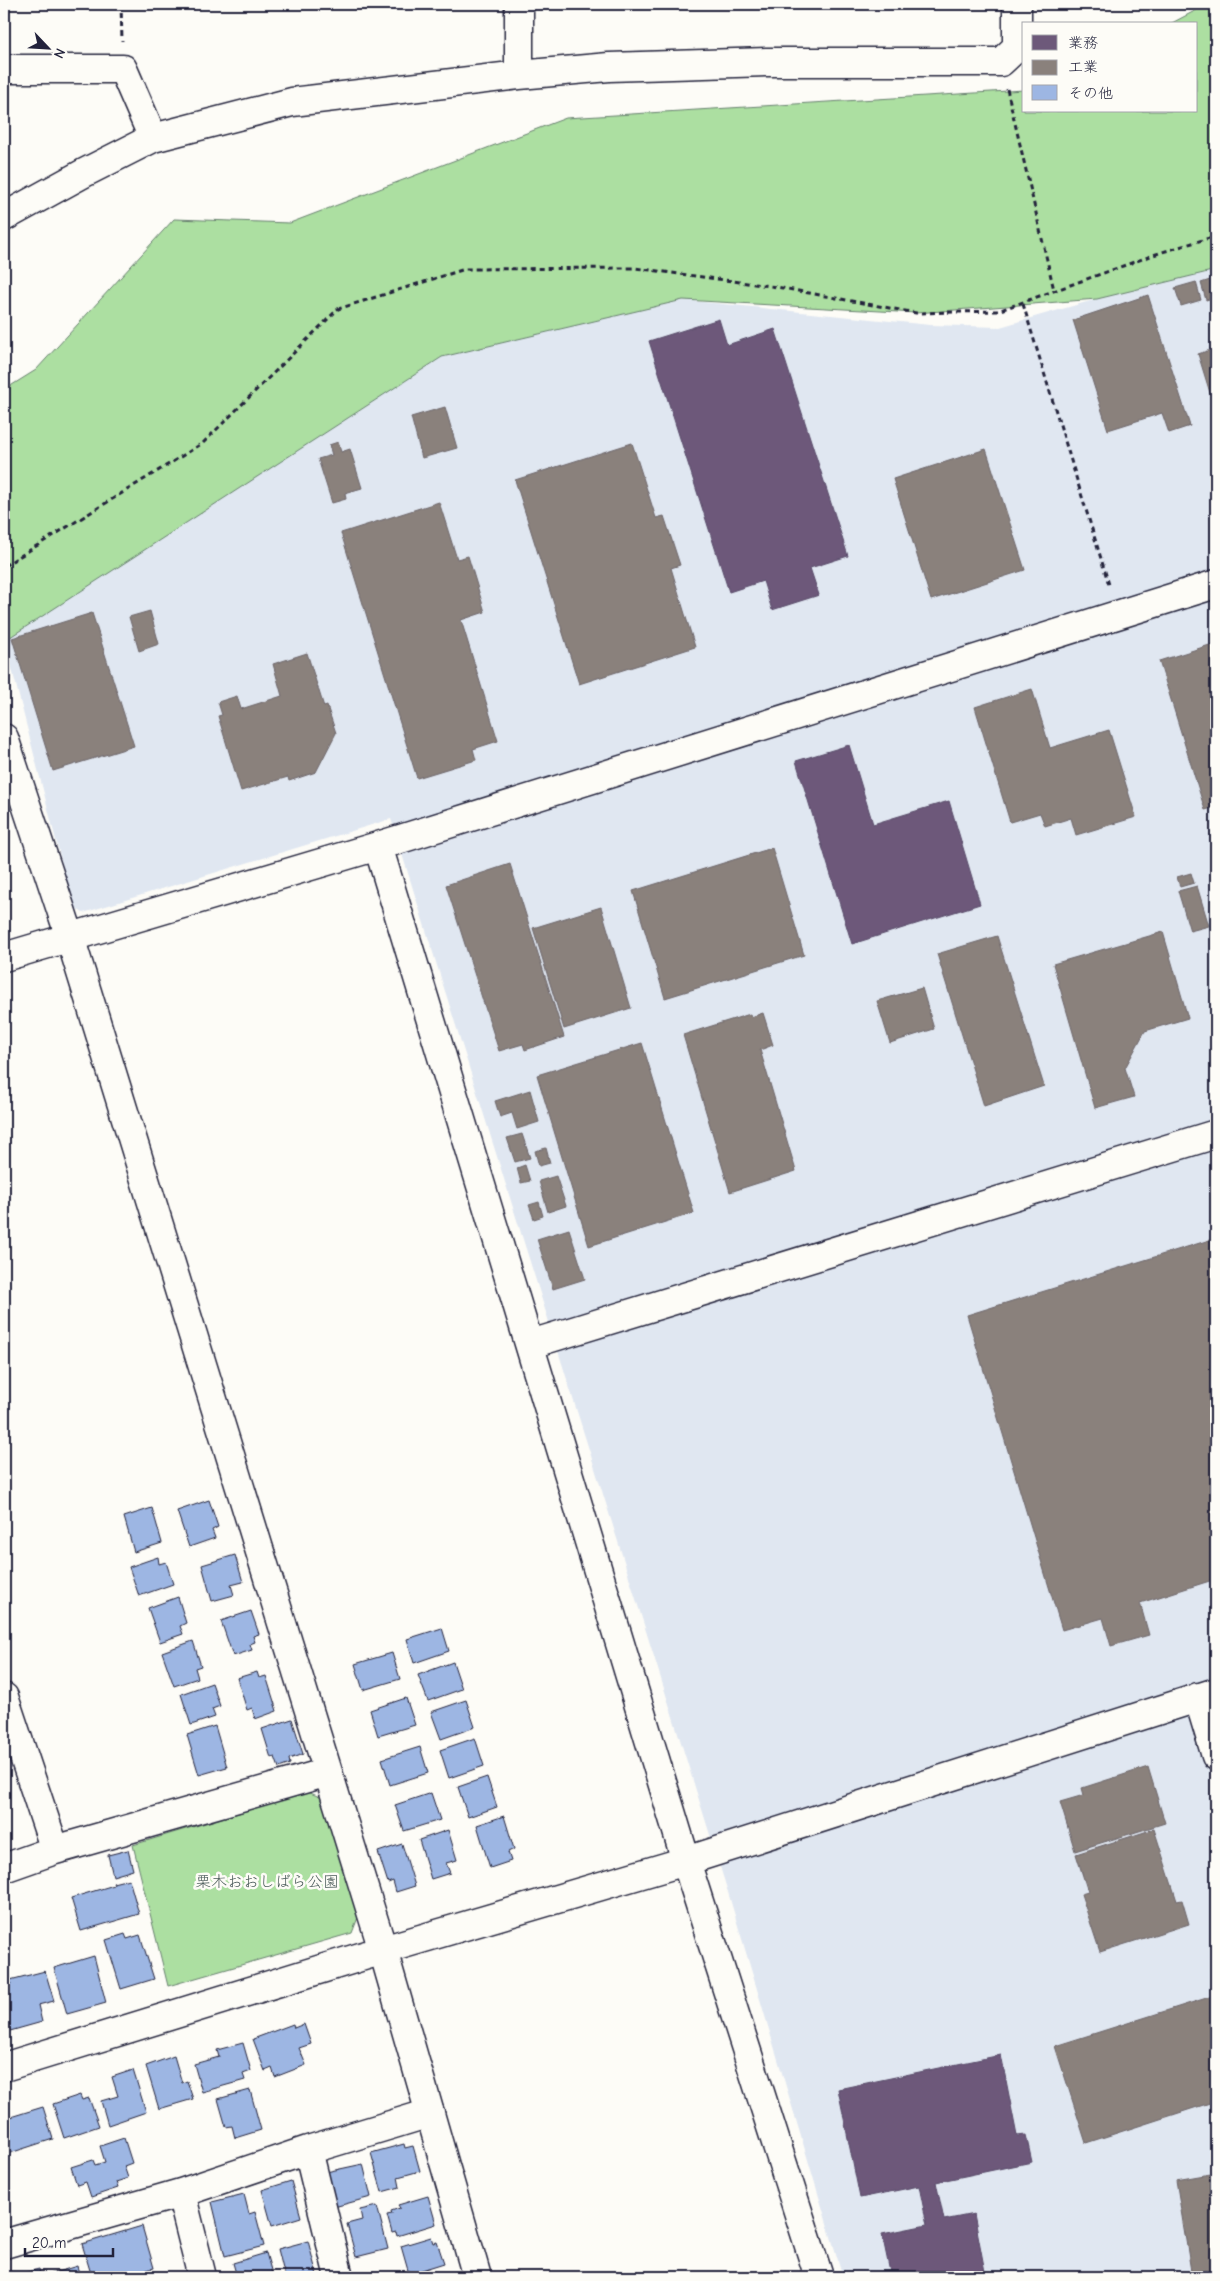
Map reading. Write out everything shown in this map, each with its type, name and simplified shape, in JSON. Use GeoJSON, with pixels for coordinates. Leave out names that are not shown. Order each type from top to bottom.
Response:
{"type":"FeatureCollection","features":[{"type":"Feature","properties":{"kind":"street"},"geometry":{"type":"LineString","coordinates":[[519,4],[519,75]]}},
{"type":"Feature","properties":{"kind":"street"},"geometry":{"type":"LineString","coordinates":[[4,217],[84,172],[153,138],[292,102],[519,75],[609,67],[757,62],[1001,62],[1017,47],[1016,4]]}},
{"type":"Feature","properties":{"kind":"street"},"geometry":{"type":"LineString","coordinates":[[4,69],[123,69],[153,138]]}},
{"type":"Feature","properties":{"kind":"street"},"geometry":{"type":"LineString","coordinates":[[4,957],[378,846],[1216,584]]}},
{"type":"Feature","properties":{"kind":"street"},"geometry":{"type":"LineString","coordinates":[[4,738],[70,937],[383,1950],[477,2277]]}},
{"type":"Feature","properties":{"kind":"street"},"geometry":{"type":"LineString","coordinates":[[378,846],[531,1344],[686,1861],[819,2277]]}},
{"type":"Feature","properties":{"kind":"street"},"geometry":{"type":"LineString","coordinates":[[531,1344],[1216,1134]]}},
{"type":"Feature","properties":{"kind":"street"},"geometry":{"type":"LineString","coordinates":[[4,2067],[383,1950],[686,1861],[1207,1694],[1216,1756]]}},
{"type":"Feature","properties":{"kind":"street"},"geometry":{"type":"LineString","coordinates":[[4,1698],[55,1850]]}},
{"type":"Feature","properties":{"kind":"street"},"geometry":{"type":"LineString","coordinates":[[4,1868],[55,1850],[328,1772]]}},
{"type":"Feature","properties":{"kind":"street"},"geometry":{"type":"LineString","coordinates":[[4,2244],[181,2193],[308,2150],[430,2113]]}},
{"type":"Feature","properties":{"kind":"street"},"geometry":{"type":"LineString","coordinates":[[308,2150],[339,2277]]}},
{"type":"Feature","properties":{"kind":"street"},"geometry":{"type":"LineString","coordinates":[[181,2193],[202,2277]]}},
{"type":"Feature","properties":{"kind":"path"},"geometry":{"type":"LineString","coordinates":[[122,4],[123,69]]}},
{"type":"Feature","properties":{"kind":"path"},"geometry":{"type":"LineString","coordinates":[[1001,62],[1054,290]]}},
{"type":"Feature","properties":{"kind":"path"},"geometry":{"type":"LineString","coordinates":[[4,566],[203,443],[338,309],[466,268],[635,268],[777,287],[916,313],[998,311],[1023,304],[1054,290],[1216,236]]}},
{"type":"Feature","properties":{"kind":"path"},"geometry":{"type":"LineString","coordinates":[[1023,304],[1118,614]]}},
{"type":"Feature","properties":{"kind":"shaded area"},"geometry":{"type":"Polygon","coordinates":[[[1216,270],[1216,2277],[843,2277],[727,1889],[391,819],[83,913],[73,906],[4,638],[442,357],[683,300],[930,325],[1000,327],[1097,299],[1216,270]]]}},
{"type":"Feature","properties":{"kind":"green space"},"geometry":{"type":"Polygon","coordinates":[[[1208,4],[1216,4],[1216,270],[1097,299],[916,313],[683,300],[442,357],[4,641],[4,390],[36,370],[174,219],[290,223],[566,118],[1022,90],[1022,112],[1198,112],[1198,22],[1174,22],[1208,4]]]}},
{"type":"Feature","properties":{"kind":"green space","name":"栗木おおしばら公園"},"geometry":{"type":"Polygon","coordinates":[[[308,1792],[322,1798],[359,1915],[352,1933],[168,1986],[133,1845],[308,1792]]]}},
{"type":"Feature","properties":{"kind":"building: 業務"},"geometry":{"type":"Polygon","coordinates":[[[719,319],[727,345],[775,329],[848,556],[810,568],[819,595],[772,610],[763,581],[729,592],[649,341],[719,319]]]}},
{"type":"Feature","properties":{"kind":"building: 業務"},"geometry":{"type":"Polygon","coordinates":[[[849,745],[873,824],[949,801],[980,904],[852,944],[796,761],[849,745]]]}},
{"type":"Feature","properties":{"kind":"building: 業務"},"geometry":{"type":"Polygon","coordinates":[[[1001,2055],[1017,2136],[1026,2135],[1032,2162],[936,2182],[944,2220],[974,2214],[986,2277],[891,2277],[882,2234],[927,2225],[919,2186],[860,2198],[838,2089],[1001,2055]]]}},
{"type":"Feature","properties":{"kind":"building: 工業"},"geometry":{"type":"Polygon","coordinates":[[[1216,278],[1216,297],[1206,300],[1201,283],[1216,278]]]}},
{"type":"Feature","properties":{"kind":"building: 工業"},"geometry":{"type":"Polygon","coordinates":[[[1196,282],[1201,300],[1181,306],[1175,288],[1196,282]]]}},
{"type":"Feature","properties":{"kind":"building: 工業"},"geometry":{"type":"Polygon","coordinates":[[[1148,295],[1190,426],[1169,433],[1162,413],[1108,430],[1073,320],[1148,295]]]}},
{"type":"Feature","properties":{"kind":"building: 工業"},"geometry":{"type":"Polygon","coordinates":[[[1216,348],[1216,412],[1198,354],[1216,348]]]}},
{"type":"Feature","properties":{"kind":"building: 工業"},"geometry":{"type":"Polygon","coordinates":[[[445,407],[457,448],[422,458],[411,417],[445,407]]]}},
{"type":"Feature","properties":{"kind":"building: 工業"},"geometry":{"type":"Polygon","coordinates":[[[338,442],[341,452],[350,449],[362,488],[345,493],[346,499],[332,503],[318,459],[332,455],[329,445],[338,442]]]}},
{"type":"Feature","properties":{"kind":"building: 工業"},"geometry":{"type":"Polygon","coordinates":[[[632,443],[656,518],[664,516],[680,565],[671,568],[695,647],[579,684],[515,480],[632,443]]]}},
{"type":"Feature","properties":{"kind":"building: 工業"},"geometry":{"type":"Polygon","coordinates":[[[986,449],[1025,570],[931,600],[893,479],[986,449]]]}},
{"type":"Feature","properties":{"kind":"building: 工業"},"geometry":{"type":"Polygon","coordinates":[[[439,502],[457,559],[468,556],[485,612],[461,620],[498,741],[473,749],[476,760],[417,778],[341,533],[439,502]]]}},
{"type":"Feature","properties":{"kind":"building: 工業"},"geometry":{"type":"Polygon","coordinates":[[[150,611],[159,644],[139,651],[129,617],[150,611]]]}},
{"type":"Feature","properties":{"kind":"building: 工業"},"geometry":{"type":"Polygon","coordinates":[[[92,613],[134,746],[53,771],[12,638],[92,613]]]}},
{"type":"Feature","properties":{"kind":"building: 工業"},"geometry":{"type":"Polygon","coordinates":[[[1216,643],[1216,807],[1205,810],[1159,661],[1216,643]]]}},
{"type":"Feature","properties":{"kind":"building: 工業"},"geometry":{"type":"Polygon","coordinates":[[[307,653],[324,707],[327,706],[336,733],[316,772],[289,781],[288,777],[241,791],[218,716],[222,715],[218,702],[237,696],[241,709],[282,696],[273,664],[307,653]]]}},
{"type":"Feature","properties":{"kind":"building: 工業"},"geometry":{"type":"Polygon","coordinates":[[[1032,689],[1050,748],[1109,730],[1136,817],[1076,835],[1071,818],[1045,826],[1040,813],[1010,822],[975,707],[1032,689]]]}},
{"type":"Feature","properties":{"kind":"building: 工業"},"geometry":{"type":"Polygon","coordinates":[[[772,848],[804,955],[665,998],[633,891],[772,848]]]}},
{"type":"Feature","properties":{"kind":"building: 工業"},"geometry":{"type":"Polygon","coordinates":[[[510,864],[564,1037],[525,1050],[523,1044],[499,1051],[446,885],[510,864]]]}},
{"type":"Feature","properties":{"kind":"building: 工業"},"geometry":{"type":"Polygon","coordinates":[[[1191,873],[1194,883],[1180,887],[1177,877],[1191,873]]]}},
{"type":"Feature","properties":{"kind":"building: 工業"},"geometry":{"type":"Polygon","coordinates":[[[1197,886],[1209,926],[1190,931],[1178,891],[1197,886]]]}},
{"type":"Feature","properties":{"kind":"building: 工業"},"geometry":{"type":"Polygon","coordinates":[[[601,907],[631,1008],[564,1029],[533,928],[601,907]]]}},
{"type":"Feature","properties":{"kind":"building: 工業"},"geometry":{"type":"Polygon","coordinates":[[[1163,932],[1188,1018],[1145,1031],[1125,1068],[1134,1097],[1095,1108],[1053,964],[1163,932]]]}},
{"type":"Feature","properties":{"kind":"building: 工業"},"geometry":{"type":"Polygon","coordinates":[[[997,936],[1044,1086],[984,1106],[937,954],[997,936]]]}},
{"type":"Feature","properties":{"kind":"building: 工業"},"geometry":{"type":"Polygon","coordinates":[[[922,988],[934,1029],[890,1043],[877,1001],[922,988]]]}},
{"type":"Feature","properties":{"kind":"building: 工業"},"geometry":{"type":"Polygon","coordinates":[[[763,1013],[773,1045],[760,1050],[796,1171],[730,1192],[683,1035],[750,1014],[751,1017],[763,1013]]]}},
{"type":"Feature","properties":{"kind":"building: 工業"},"geometry":{"type":"Polygon","coordinates":[[[642,1043],[694,1213],[589,1246],[537,1075],[642,1043]]]}},
{"type":"Feature","properties":{"kind":"building: 工業"},"geometry":{"type":"Polygon","coordinates":[[[530,1090],[539,1122],[517,1129],[512,1113],[500,1117],[495,1101],[530,1090]]]}},
{"type":"Feature","properties":{"kind":"building: 工業"},"geometry":{"type":"Polygon","coordinates":[[[522,1134],[530,1158],[515,1162],[507,1138],[522,1134]]]}},
{"type":"Feature","properties":{"kind":"building: 工業"},"geometry":{"type":"Polygon","coordinates":[[[546,1148],[550,1163],[539,1166],[535,1151],[546,1148]]]}},
{"type":"Feature","properties":{"kind":"building: 工業"},"geometry":{"type":"Polygon","coordinates":[[[525,1165],[530,1181],[521,1183],[517,1168],[525,1165]]]}},
{"type":"Feature","properties":{"kind":"building: 工業"},"geometry":{"type":"Polygon","coordinates":[[[556,1176],[566,1206],[548,1212],[539,1181],[556,1176]]]}},
{"type":"Feature","properties":{"kind":"building: 工業"},"geometry":{"type":"Polygon","coordinates":[[[539,1202],[543,1216],[534,1219],[529,1205],[539,1202]]]}},
{"type":"Feature","properties":{"kind":"building: 工業"},"geometry":{"type":"Polygon","coordinates":[[[569,1229],[585,1279],[553,1289],[537,1239],[569,1229]]]}},
{"type":"Feature","properties":{"kind":"building: 工業"},"geometry":{"type":"Polygon","coordinates":[[[1216,1238],[1216,1579],[1140,1603],[1149,1635],[1111,1646],[1103,1618],[1062,1630],[967,1315],[1216,1238]]]}},
{"type":"Feature","properties":{"kind":"building: 工業"},"geometry":{"type":"Polygon","coordinates":[[[1148,1767],[1165,1823],[1075,1851],[1060,1802],[1084,1795],[1082,1788],[1148,1767]]]}},
{"type":"Feature","properties":{"kind":"building: 工業"},"geometry":{"type":"Polygon","coordinates":[[[1154,1829],[1177,1901],[1182,1900],[1189,1924],[1100,1952],[1081,1894],[1088,1892],[1076,1854],[1154,1829]]]}},
{"type":"Feature","properties":{"kind":"building: 工業"},"geometry":{"type":"Polygon","coordinates":[[[1216,1995],[1216,2101],[1086,2143],[1055,2046],[1216,1995]]]}},
{"type":"Feature","properties":{"kind":"building: 工業"},"geometry":{"type":"Polygon","coordinates":[[[1216,2173],[1216,2277],[1192,2277],[1176,2180],[1216,2173]]]}},
{"type":"Feature","properties":{"kind":"building: その他"},"geometry":{"type":"Polygon","coordinates":[[[209,1500],[218,1527],[212,1530],[215,1538],[189,1547],[177,1511],[209,1500]]]}},
{"type":"Feature","properties":{"kind":"building: その他"},"geometry":{"type":"Polygon","coordinates":[[[152,1508],[162,1543],[134,1552],[124,1517],[152,1508]]]}},
{"type":"Feature","properties":{"kind":"building: その他"},"geometry":{"type":"Polygon","coordinates":[[[235,1555],[243,1582],[231,1585],[234,1595],[212,1601],[202,1565],[235,1555]]]}},
{"type":"Feature","properties":{"kind":"building: その他"},"geometry":{"type":"Polygon","coordinates":[[[158,1557],[159,1564],[166,1562],[173,1584],[139,1596],[129,1567],[158,1557]]]}},
{"type":"Feature","properties":{"kind":"building: その他"},"geometry":{"type":"Polygon","coordinates":[[[178,1597],[186,1623],[180,1626],[183,1634],[160,1642],[148,1608],[178,1597]]]}},
{"type":"Feature","properties":{"kind":"building: その他"},"geometry":{"type":"Polygon","coordinates":[[[251,1611],[259,1634],[253,1636],[255,1642],[250,1644],[252,1650],[233,1656],[221,1621],[251,1611]]]}},
{"type":"Feature","properties":{"kind":"building: その他"},"geometry":{"type":"Polygon","coordinates":[[[442,1628],[449,1651],[414,1663],[407,1639],[442,1628]]]}},
{"type":"Feature","properties":{"kind":"building: その他"},"geometry":{"type":"Polygon","coordinates":[[[193,1641],[201,1666],[195,1668],[198,1678],[174,1686],[162,1652],[193,1641]]]}},
{"type":"Feature","properties":{"kind":"building: その他"},"geometry":{"type":"Polygon","coordinates":[[[392,1653],[400,1679],[363,1690],[355,1664],[392,1653]]]}},
{"type":"Feature","properties":{"kind":"building: その他"},"geometry":{"type":"Polygon","coordinates":[[[453,1662],[462,1689],[428,1701],[418,1675],[453,1662]]]}},
{"type":"Feature","properties":{"kind":"building: その他"},"geometry":{"type":"Polygon","coordinates":[[[257,1672],[259,1678],[266,1676],[277,1711],[255,1719],[252,1708],[247,1710],[237,1678],[257,1672]]]}},
{"type":"Feature","properties":{"kind":"building: その他"},"geometry":{"type":"Polygon","coordinates":[[[212,1683],[220,1706],[212,1709],[215,1717],[191,1725],[181,1694],[212,1683]]]}},
{"type":"Feature","properties":{"kind":"building: その他"},"geometry":{"type":"Polygon","coordinates":[[[406,1698],[415,1725],[378,1736],[370,1710],[406,1698]]]}},
{"type":"Feature","properties":{"kind":"building: その他"},"geometry":{"type":"Polygon","coordinates":[[[466,1700],[475,1727],[441,1739],[431,1712],[466,1700]]]}},
{"type":"Feature","properties":{"kind":"building: その他"},"geometry":{"type":"Polygon","coordinates":[[[292,1719],[303,1754],[289,1759],[290,1764],[279,1768],[275,1757],[271,1758],[262,1729],[292,1719]]]}},
{"type":"Feature","properties":{"kind":"building: その他"},"geometry":{"type":"Polygon","coordinates":[[[215,1726],[227,1767],[199,1775],[187,1735],[215,1726]]]}},
{"type":"Feature","properties":{"kind":"building: その他"},"geometry":{"type":"Polygon","coordinates":[[[475,1738],[484,1766],[449,1778],[440,1750],[475,1738]]]}},
{"type":"Feature","properties":{"kind":"building: その他"},"geometry":{"type":"Polygon","coordinates":[[[420,1747],[428,1773],[390,1785],[382,1759],[420,1747]]]}},
{"type":"Feature","properties":{"kind":"building: その他"},"geometry":{"type":"Polygon","coordinates":[[[487,1777],[497,1807],[468,1817],[458,1787],[487,1777]]]}},
{"type":"Feature","properties":{"kind":"building: その他"},"geometry":{"type":"Polygon","coordinates":[[[431,1793],[440,1820],[404,1831],[395,1805],[431,1793]]]}},
{"type":"Feature","properties":{"kind":"building: その他"},"geometry":{"type":"Polygon","coordinates":[[[504,1816],[514,1849],[508,1852],[511,1861],[490,1868],[477,1825],[504,1816]]]}},
{"type":"Feature","properties":{"kind":"building: その他"},"geometry":{"type":"Polygon","coordinates":[[[448,1830],[457,1860],[446,1863],[450,1873],[431,1879],[419,1840],[448,1830]]]}},
{"type":"Feature","properties":{"kind":"building: その他"},"geometry":{"type":"Polygon","coordinates":[[[402,1844],[415,1886],[396,1892],[393,1881],[388,1883],[378,1852],[402,1844]]]}},
{"type":"Feature","properties":{"kind":"building: その他"},"geometry":{"type":"Polygon","coordinates":[[[128,1850],[133,1870],[113,1876],[108,1855],[128,1850]]]}},
{"type":"Feature","properties":{"kind":"building: その他"},"geometry":{"type":"Polygon","coordinates":[[[129,1879],[139,1914],[81,1931],[71,1898],[129,1879]]]}},
{"type":"Feature","properties":{"kind":"building: その他"},"geometry":{"type":"Polygon","coordinates":[[[125,1934],[127,1939],[140,1935],[154,1979],[121,1989],[106,1940],[125,1934]]]}},
{"type":"Feature","properties":{"kind":"building: その他"},"geometry":{"type":"Polygon","coordinates":[[[94,1956],[106,2003],[67,2014],[54,1968],[94,1956]]]}},
{"type":"Feature","properties":{"kind":"building: その他"},"geometry":{"type":"Polygon","coordinates":[[[45,1971],[54,2001],[38,2005],[42,2022],[10,2031],[4,2006],[4,1986],[11,1984],[10,1980],[45,1971]]]}},
{"type":"Feature","properties":{"kind":"building: その他"},"geometry":{"type":"Polygon","coordinates":[[[293,2024],[294,2028],[304,2024],[311,2044],[299,2048],[306,2065],[275,2077],[272,2068],[265,2071],[253,2039],[293,2024]]]}},
{"type":"Feature","properties":{"kind":"building: その他"},"geometry":{"type":"Polygon","coordinates":[[[243,2043],[251,2071],[243,2074],[245,2080],[202,2092],[194,2064],[219,2057],[217,2050],[243,2043]]]}},
{"type":"Feature","properties":{"kind":"building: その他"},"geometry":{"type":"Polygon","coordinates":[[[174,2056],[182,2083],[187,2081],[193,2099],[159,2109],[146,2066],[174,2056]]]}},
{"type":"Feature","properties":{"kind":"building: その他"},"geometry":{"type":"Polygon","coordinates":[[[133,2070],[146,2112],[108,2125],[101,2101],[118,2096],[112,2077],[133,2070]]]}},
{"type":"Feature","properties":{"kind":"building: その他"},"geometry":{"type":"Polygon","coordinates":[[[250,2090],[261,2130],[235,2138],[232,2126],[226,2127],[218,2099],[250,2090]]]}},
{"type":"Feature","properties":{"kind":"building: その他"},"geometry":{"type":"Polygon","coordinates":[[[80,2095],[82,2100],[89,2098],[99,2126],[64,2138],[53,2104],[80,2095]]]}},
{"type":"Feature","properties":{"kind":"building: その他"},"geometry":{"type":"Polygon","coordinates":[[[43,2107],[53,2139],[4,2155],[4,2119],[43,2107]]]}},
{"type":"Feature","properties":{"kind":"building: その他"},"geometry":{"type":"Polygon","coordinates":[[[124,2138],[132,2163],[124,2166],[128,2178],[116,2182],[118,2188],[91,2197],[86,2182],[77,2185],[71,2167],[93,2160],[95,2165],[105,2162],[100,2146],[124,2138]]]}},
{"type":"Feature","properties":{"kind":"building: その他"},"geometry":{"type":"Polygon","coordinates":[[[404,2144],[405,2148],[413,2146],[420,2171],[398,2177],[400,2187],[382,2192],[371,2153],[404,2144]]]}},
{"type":"Feature","properties":{"kind":"building: その他"},"geometry":{"type":"Polygon","coordinates":[[[363,2164],[371,2197],[334,2207],[326,2172],[363,2164]]]}},
{"type":"Feature","properties":{"kind":"building: その他"},"geometry":{"type":"Polygon","coordinates":[[[291,2181],[301,2217],[272,2226],[262,2190],[291,2181]]]}},
{"type":"Feature","properties":{"kind":"building: その他"},"geometry":{"type":"Polygon","coordinates":[[[244,2194],[249,2214],[255,2212],[264,2246],[225,2256],[212,2202],[244,2194]]]}},
{"type":"Feature","properties":{"kind":"building: その他"},"geometry":{"type":"Polygon","coordinates":[[[428,2196],[436,2224],[397,2236],[396,2232],[392,2233],[387,2215],[392,2214],[391,2211],[400,2208],[398,2205],[428,2196]]]}},
{"type":"Feature","properties":{"kind":"building: その他"},"geometry":{"type":"Polygon","coordinates":[[[377,2206],[388,2249],[356,2257],[347,2224],[362,2220],[360,2210],[377,2206]]]}},
{"type":"Feature","properties":{"kind":"building: その他"},"geometry":{"type":"Polygon","coordinates":[[[142,2226],[154,2268],[122,2277],[92,2277],[82,2244],[142,2226]]]}},
{"type":"Feature","properties":{"kind":"building: その他"},"geometry":{"type":"Polygon","coordinates":[[[431,2237],[433,2243],[437,2242],[444,2263],[409,2274],[401,2246],[431,2237]]]}},
{"type":"Feature","properties":{"kind":"building: その他"},"geometry":{"type":"Polygon","coordinates":[[[308,2241],[317,2275],[285,2277],[278,2249],[308,2241]]]}},
{"type":"Feature","properties":{"kind":"building: その他"},"geometry":{"type":"Polygon","coordinates":[[[266,2253],[273,2277],[237,2277],[233,2263],[266,2253]]]}},
{"type":"Feature","properties":{"kind":"building: その他"},"geometry":{"type":"Polygon","coordinates":[[[77,2266],[80,2277],[41,2277],[77,2266]]]}},
{"type":"Feature","properties":{"kind":"building: その他"},"geometry":{"type":"Polygon","coordinates":[[[39,2269],[41,2277],[21,2277],[20,2274],[39,2269]]]}}]}
